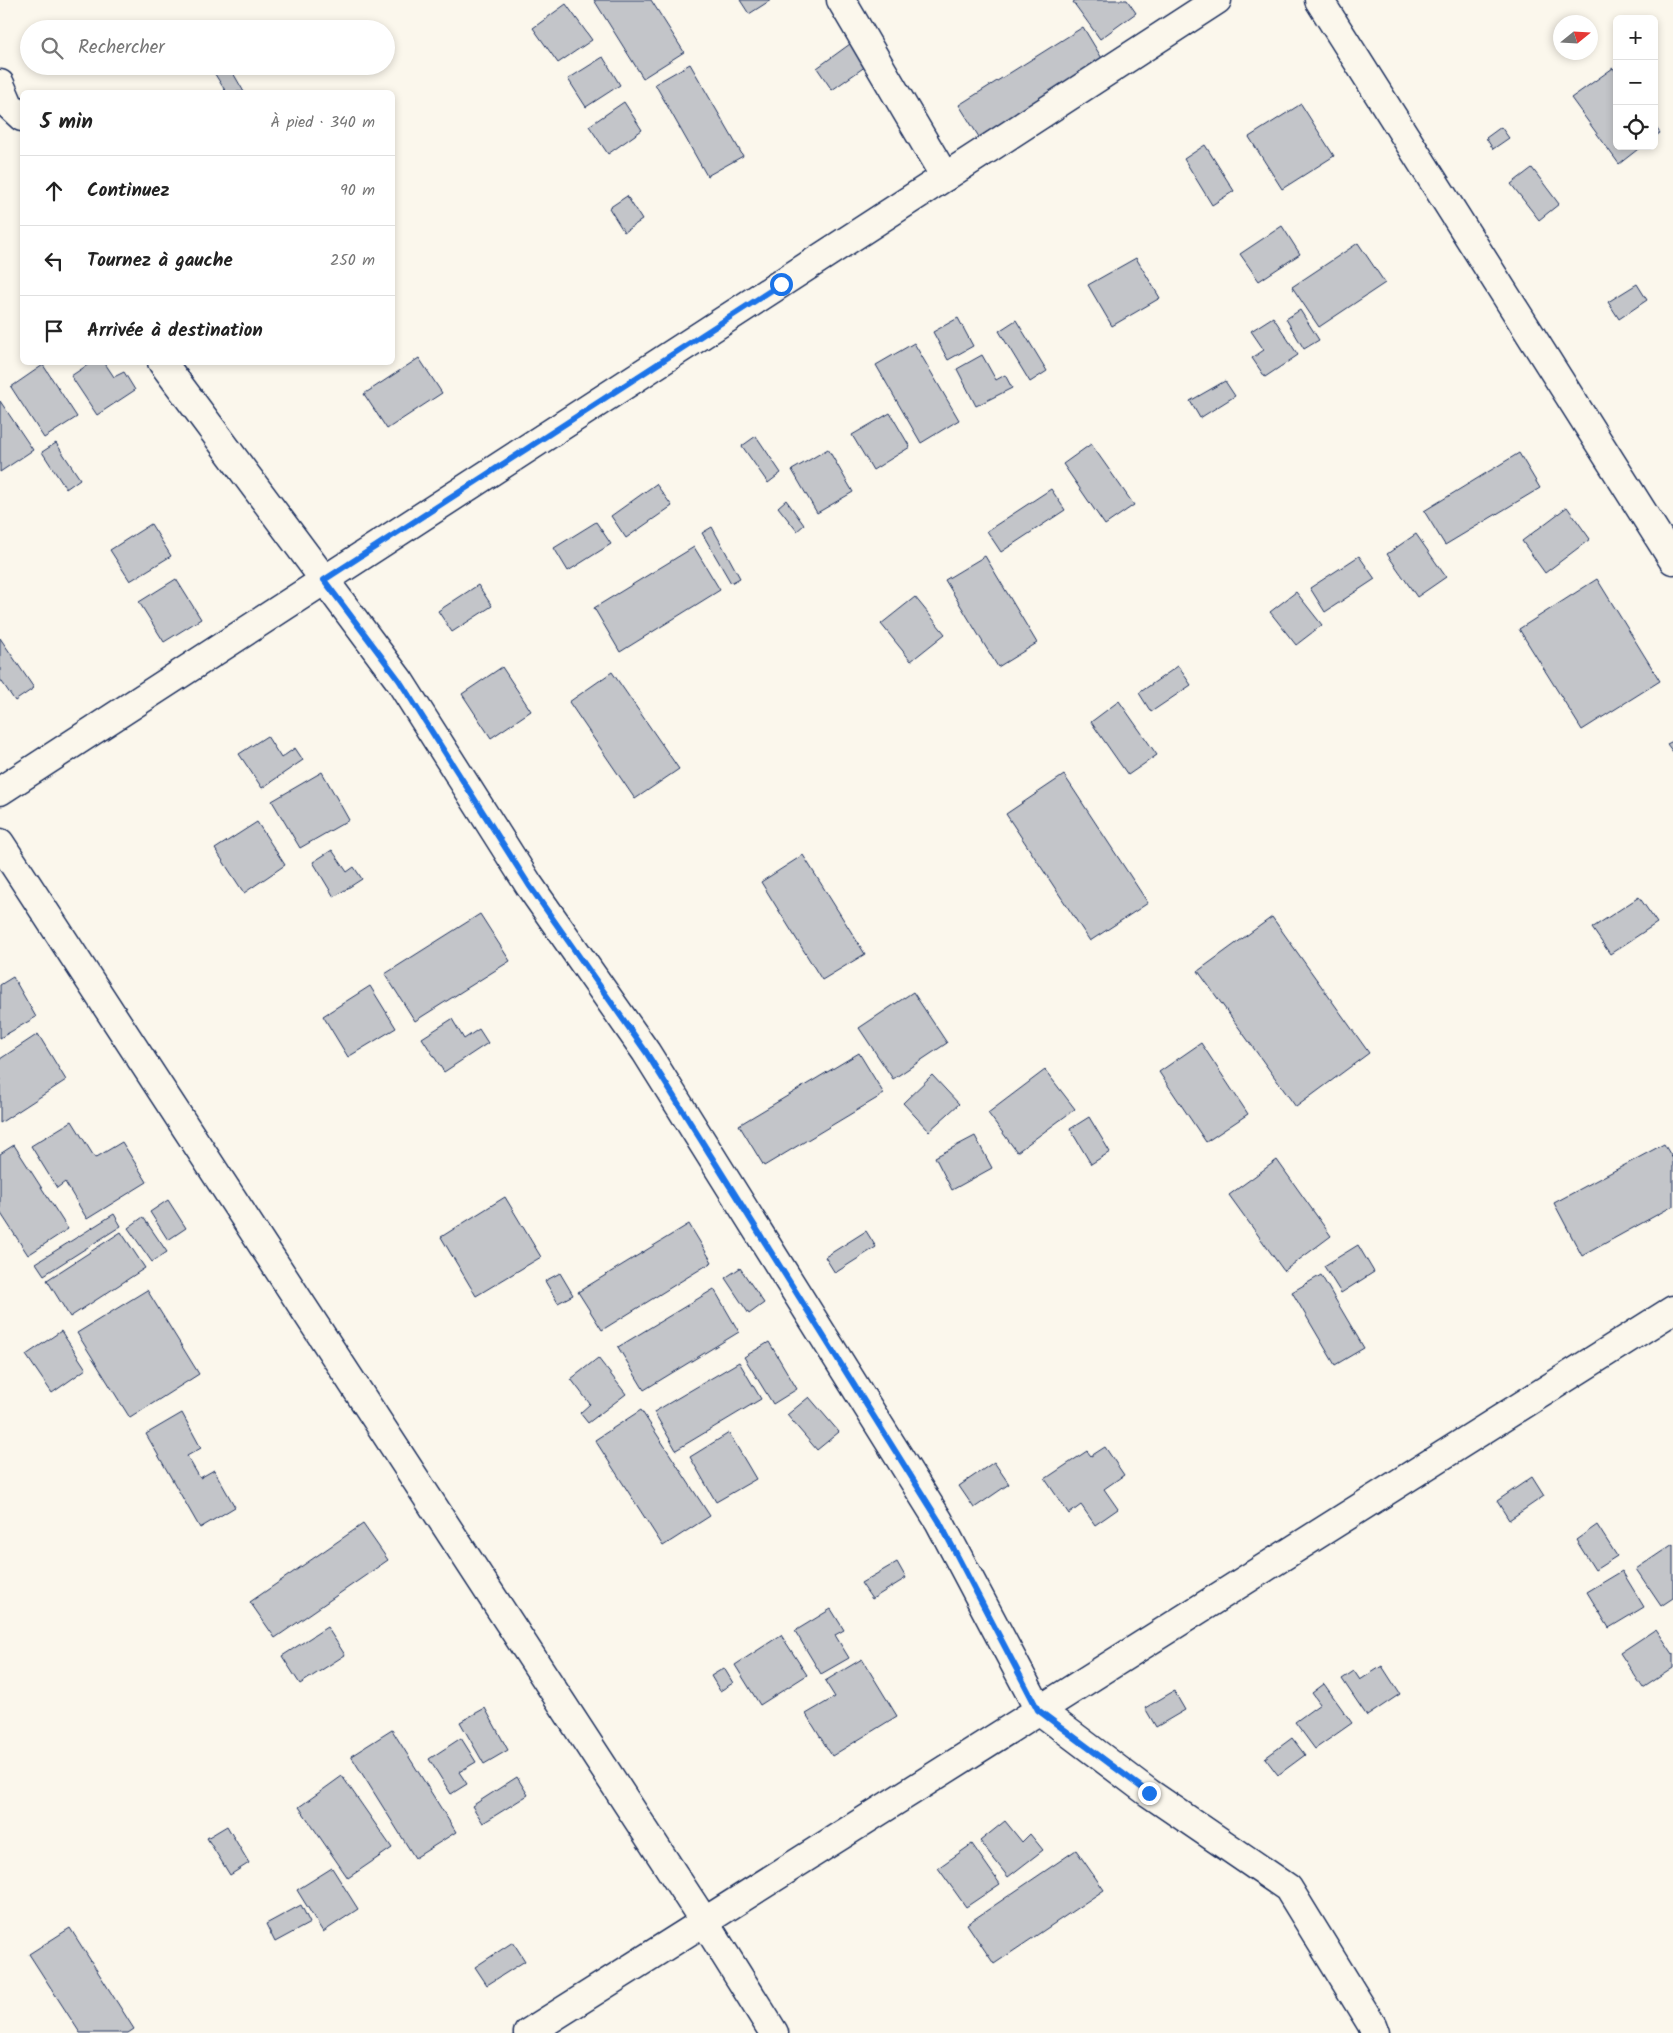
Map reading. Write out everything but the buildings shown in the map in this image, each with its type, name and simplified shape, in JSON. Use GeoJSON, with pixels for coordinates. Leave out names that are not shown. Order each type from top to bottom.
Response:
{"type":"FeatureCollection","features":[{"type":"Feature","properties":{"kind":"street"},"geometry":{"type":"LineString","coordinates":[[841,0],[945,177]]}},
{"type":"Feature","properties":{"kind":"street"},"geometry":{"type":"LineString","coordinates":[[0,790],[1217,0]]}},
{"type":"Feature","properties":{"kind":"street"},"geometry":{"type":"LineString","coordinates":[[1319,0],[1673,560]]}},
{"type":"Feature","properties":{"kind":"street"},"geometry":{"type":"LineString","coordinates":[[0,84],[9,105],[20,116]]}},
{"type":"Feature","properties":{"kind":"street"},"geometry":{"type":"LineString","coordinates":[[164,365],[399,680],[529,885],[646,1052],[939,1521],[1038,1710],[1149,1793],[1288,1888],[1372,2025],[1375,2033]]}},
{"type":"Feature","properties":{"kind":"street"},"geometry":{"type":"LineString","coordinates":[[0,843],[704,1921],[774,2033]]}},
{"type":"Feature","properties":{"kind":"street"},"geometry":{"type":"LineString","coordinates":[[528,2033],[1673,1310]]}},
{"type":"Feature","properties":{"kind":"route"},"geometry":{"type":"LineString","coordinates":[[781,284],[324,580],[399,680],[529,885],[646,1052],[939,1521],[1038,1710],[1149,1793]]}}]}
